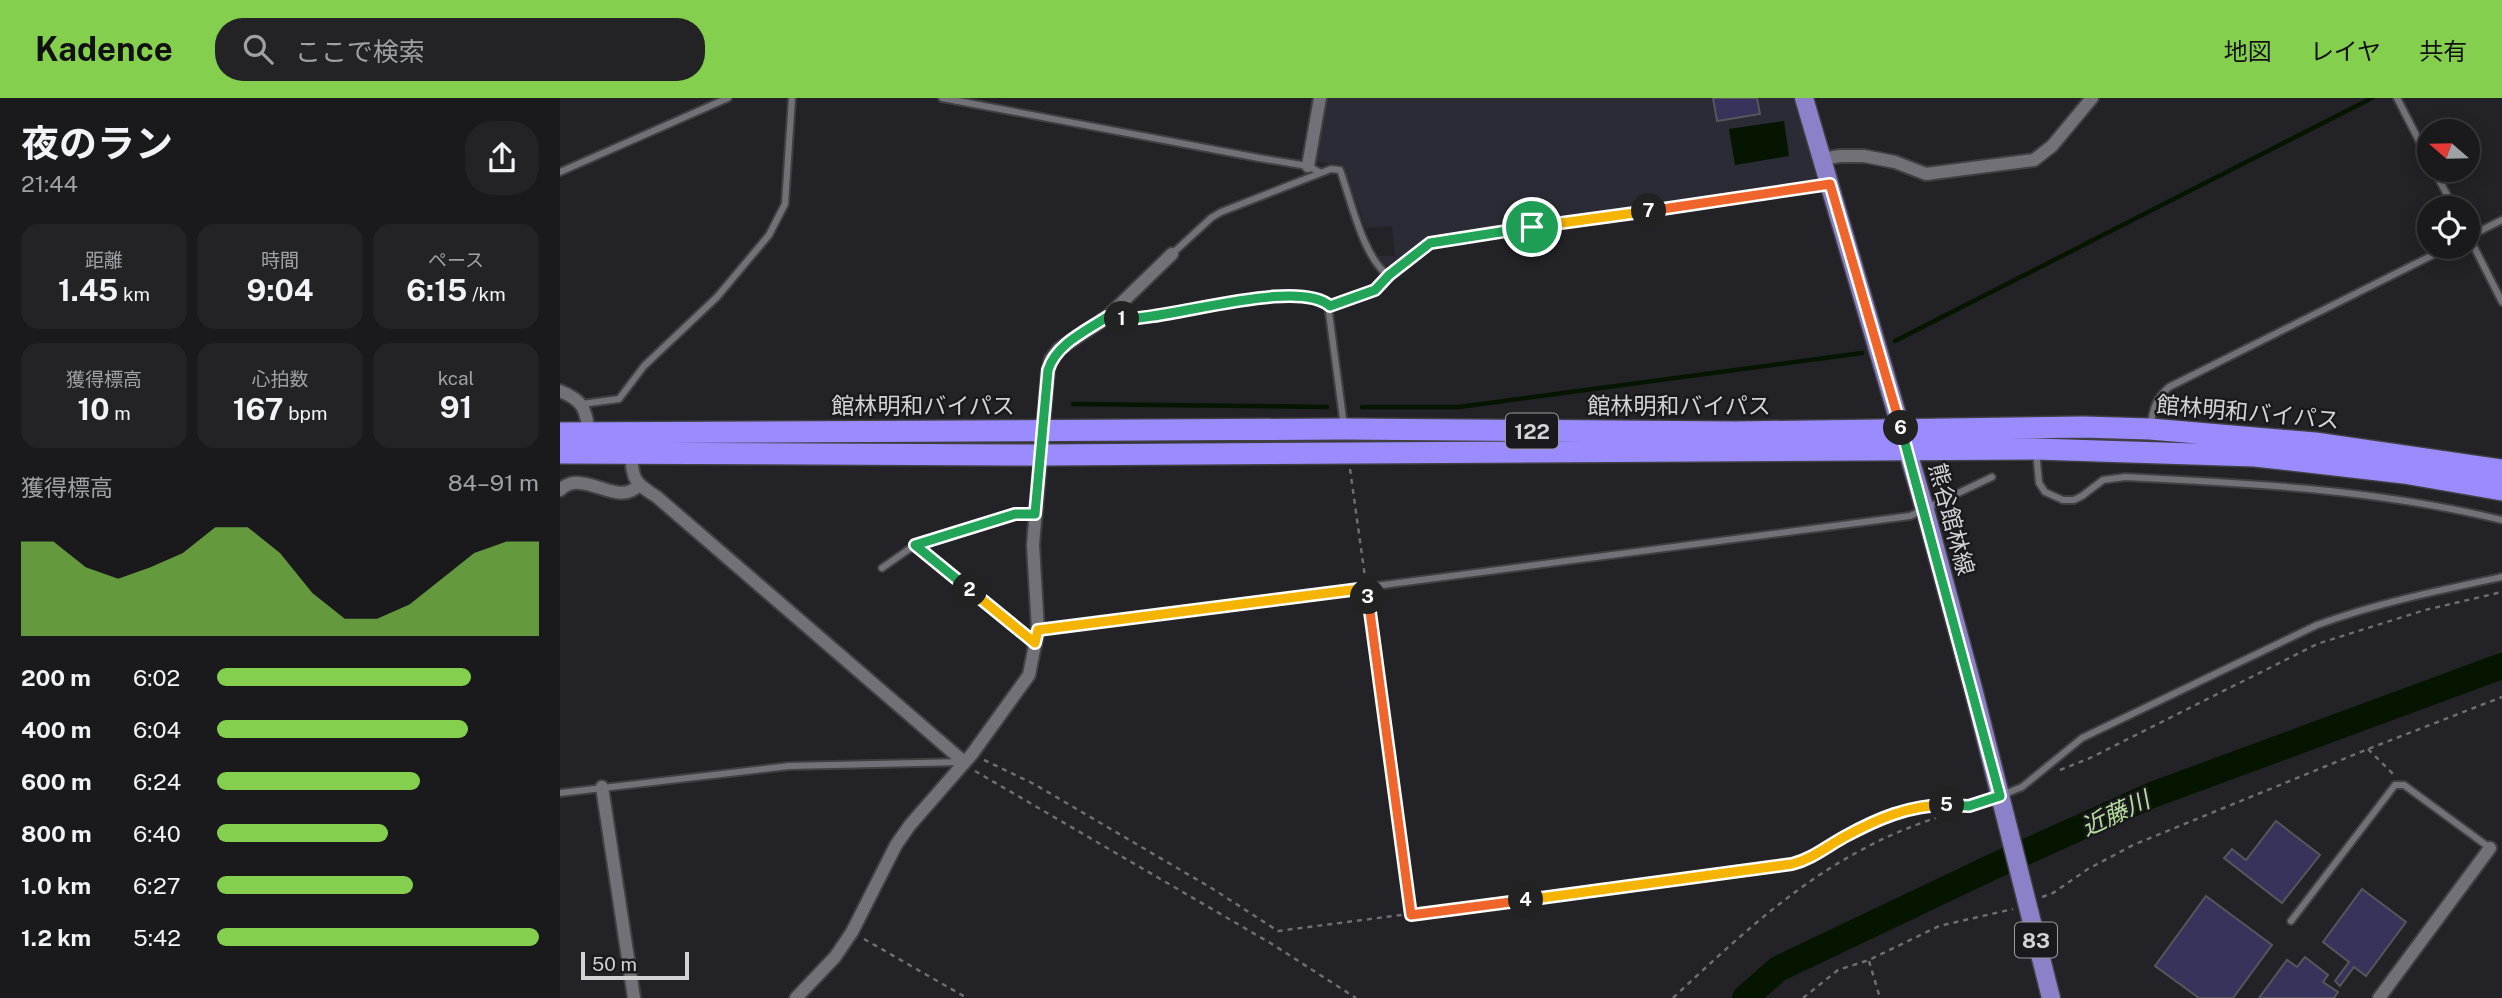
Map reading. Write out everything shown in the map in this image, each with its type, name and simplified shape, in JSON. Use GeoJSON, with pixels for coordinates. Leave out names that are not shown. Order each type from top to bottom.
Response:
{"type":"FeatureCollection","features":[{"type":"Feature","properties":{"kind":"highway","name":"館林明和バイパス"},"geometry":{"type":"LineString","coordinates":[[560,433],[1345,429],[1736,432],[2083,427],[2150,429],[2371,449],[2502,470]]}},
{"type":"Feature","properties":{"kind":"highway","name":"館林明和バイパス"},"geometry":{"type":"LineString","coordinates":[[560,453],[1041,455],[2036,449],[2255,456],[2404,473],[2502,490]]}},
{"type":"Feature","properties":{"kind":"main road","name":"熊谷館林線"},"geometry":{"type":"LineString","coordinates":[[1804,98],[1925,510],[2027,903]]}},
{"type":"Feature","properties":{"kind":"main road","name":"83"},"geometry":{"type":"LineString","coordinates":[[2027,903],[2051,998]]}},
{"type":"Feature","properties":{"kind":"street"},"geometry":{"type":"LineString","coordinates":[[1313,169],[1320,98]]}},
{"type":"Feature","properties":{"kind":"street"},"geometry":{"type":"LineString","coordinates":[[1822,159],[1864,156],[1895,162],[1926,174],[2034,160],[2052,146],[2092,98]]}},
{"type":"Feature","properties":{"kind":"street"},"geometry":{"type":"LineString","coordinates":[[796,998],[835,957],[852,932],[896,845],[910,825],[968,758],[1029,675],[1037,637],[1035,514],[1051,359],[1059,349],[1107,317],[1172,254]]}},
{"type":"Feature","properties":{"kind":"street"},"geometry":{"type":"LineString","coordinates":[[560,391],[575,397],[582,404],[589,433]]}},
{"type":"Feature","properties":{"kind":"street"},"geometry":{"type":"LineString","coordinates":[[631,453],[633,477],[639,485],[968,758]]}},
{"type":"Feature","properties":{"kind":"street"},"geometry":{"type":"LineString","coordinates":[[560,490],[564,486],[583,482],[627,493],[639,485]]}},
{"type":"Feature","properties":{"kind":"street"},"geometry":{"type":"LineString","coordinates":[[602,787],[634,998]]}},
{"type":"Feature","properties":{"kind":"street"},"geometry":{"type":"LineString","coordinates":[[2379,998],[2490,848]]}},
{"type":"Feature","properties":{"kind":"lane"},"geometry":{"type":"LineString","coordinates":[[560,172],[728,98]]}},
{"type":"Feature","properties":{"kind":"lane"},"geometry":{"type":"LineString","coordinates":[[582,404],[619,399],[644,366],[717,297],[769,235],[785,204],[792,98]]}},
{"type":"Feature","properties":{"kind":"lane"},"geometry":{"type":"LineString","coordinates":[[942,98],[1313,169],[1340,170],[1377,266],[1389,275]]}},
{"type":"Feature","properties":{"kind":"lane"},"geometry":{"type":"LineString","coordinates":[[2397,98],[2417,137]]}},
{"type":"Feature","properties":{"kind":"lane"},"geometry":{"type":"LineString","coordinates":[[1172,254],[1211,218],[1313,169]]}},
{"type":"Feature","properties":{"kind":"lane"},"geometry":{"type":"LineString","coordinates":[[1345,429],[1330,306],[1375,290],[1424,247],[1438,240],[1830,184]]}},
{"type":"Feature","properties":{"kind":"lane"},"geometry":{"type":"LineString","coordinates":[[2480,230],[2502,220]]}},
{"type":"Feature","properties":{"kind":"lane"},"geometry":{"type":"LineString","coordinates":[[2150,429],[2154,404],[2169,387],[2425,259]]}},
{"type":"Feature","properties":{"kind":"lane"},"geometry":{"type":"LineString","coordinates":[[2480,259],[2502,302]]}},
{"type":"Feature","properties":{"kind":"lane"},"geometry":{"type":"LineString","coordinates":[[2036,449],[2039,483],[2045,492],[2063,500],[2074,500],[2103,480],[2125,477],[2301,488],[2393,500],[2502,520]]}},
{"type":"Feature","properties":{"kind":"lane"},"geometry":{"type":"LineString","coordinates":[[915,545],[1037,637],[1367,588],[1910,516],[1992,477]]}},
{"type":"Feature","properties":{"kind":"lane"},"geometry":{"type":"LineString","coordinates":[[882,568],[915,545],[1015,514],[1035,514]]}},
{"type":"Feature","properties":{"kind":"lane"},"geometry":{"type":"LineString","coordinates":[[2000,796],[2022,787],[2082,738],[2318,625],[2412,596],[2502,577]]}},
{"type":"Feature","properties":{"kind":"lane"},"geometry":{"type":"LineString","coordinates":[[560,793],[789,766],[968,758]]}},
{"type":"Feature","properties":{"kind":"lane"},"geometry":{"type":"LineString","coordinates":[[2291,921],[2395,785],[2404,785],[2490,848]]}},
{"type":"Feature","properties":{"kind":"path"},"geometry":{"type":"LineString","coordinates":[[1107,317],[1128,320],[1286,295],[1316,298],[1330,306]]}},
{"type":"Feature","properties":{"kind":"path"},"geometry":{"type":"LineString","coordinates":[[1348,452],[1411,915]]}},
{"type":"Feature","properties":{"kind":"path"},"geometry":{"type":"LineString","coordinates":[[2034,777],[2045,776],[2090,758],[2317,644],[2425,610],[2502,591]]}},
{"type":"Feature","properties":{"kind":"path"},"geometry":{"type":"LineString","coordinates":[[1803,998],[1838,970],[1868,960],[1939,926],[2012,910],[2053,893],[2088,869],[2133,845],[2502,697]]}},
{"type":"Feature","properties":{"kind":"path"},"geometry":{"type":"LineString","coordinates":[[2368,749],[2404,785]]}},
{"type":"Feature","properties":{"kind":"path"},"geometry":{"type":"LineString","coordinates":[[968,758],[1034,784],[1213,889],[1278,931],[1792,864],[1807,860],[1843,837],[1903,810],[1929,805],[1969,806]]}},
{"type":"Feature","properties":{"kind":"path"},"geometry":{"type":"LineString","coordinates":[[968,758],[974,770],[1272,944],[1356,998]]}},
{"type":"Feature","properties":{"kind":"path"},"geometry":{"type":"LineString","coordinates":[[1673,998],[1742,934],[1816,877],[1868,846],[1919,824],[2000,796]]}},
{"type":"Feature","properties":{"kind":"path"},"geometry":{"type":"LineString","coordinates":[[852,932],[967,998]]}},
{"type":"Feature","properties":{"kind":"path"},"geometry":{"type":"LineString","coordinates":[[1868,960],[1880,998]]}},
{"type":"Feature","properties":{"kind":"shaded area"},"geometry":{"type":"Polygon","coordinates":[[[1324,98],[1795,98],[1816,177],[1812,183],[1435,235],[1395,264],[1382,266],[1378,256],[1395,256],[1392,226],[1366,228],[1340,164],[1316,162],[1313,157],[1324,98]]]}},
{"type":"Feature","properties":{"kind":"shaded area"},"geometry":{"type":"Polygon","coordinates":[[[1784,121],[1789,156],[1735,165],[1729,129],[1784,121]]]}},
{"type":"Feature","properties":{"kind":"building"},"geometry":{"type":"Polygon","coordinates":[[[1713,98],[1757,98],[1760,114],[1717,121],[1713,98]]]}},
{"type":"Feature","properties":{"kind":"building"},"geometry":{"type":"Polygon","coordinates":[[[2276,821],[2320,855],[2282,903],[2224,858],[2232,849],[2246,860],[2276,821]]]}},
{"type":"Feature","properties":{"kind":"building"},"geometry":{"type":"Polygon","coordinates":[[[2362,889],[2406,922],[2366,976],[2354,967],[2340,986],[2335,981],[2349,962],[2323,942],[2362,889]]]}},
{"type":"Feature","properties":{"kind":"building"},"geometry":{"type":"Polygon","coordinates":[[[2206,896],[2272,945],[2233,998],[2199,998],[2155,966],[2206,896]]]}},
{"type":"Feature","properties":{"kind":"building"},"geometry":{"type":"Polygon","coordinates":[[[2305,957],[2328,975],[2323,982],[2338,992],[2334,998],[2259,998],[2287,960],[2297,967],[2305,957]]]}},
{"type":"Feature","properties":{"kind":"waterway"},"geometry":{"type":"LineString","coordinates":[[1895,341],[2372,98]]}},
{"type":"Feature","properties":{"kind":"waterway"},"geometry":{"type":"LineString","coordinates":[[1362,407],[1459,407],[1862,353]]}},
{"type":"Feature","properties":{"kind":"waterway"},"geometry":{"type":"LineString","coordinates":[[1073,404],[1327,407]]}},
{"type":"Feature","properties":{"kind":"waterway","name":"近藤川"},"geometry":{"type":"LineString","coordinates":[[1745,998],[1778,969],[1990,868],[2152,795],[2502,666]]}},
{"type":"Feature","properties":{"kind":"route"},"geometry":{"type":"LineString","coordinates":[[1830,184],[1915,474],[2000,796],[1969,806],[1929,805],[1903,810],[1843,837],[1807,860],[1792,864],[1411,915],[1367,588],[1038,630],[1035,643],[915,545],[1015,514],[1035,514],[1051,359],[1059,349],[1107,317],[1128,320],[1286,295],[1305,295],[1330,306],[1375,290],[1389,275],[1430,243],[1532,227],[1830,184]]}}]}
